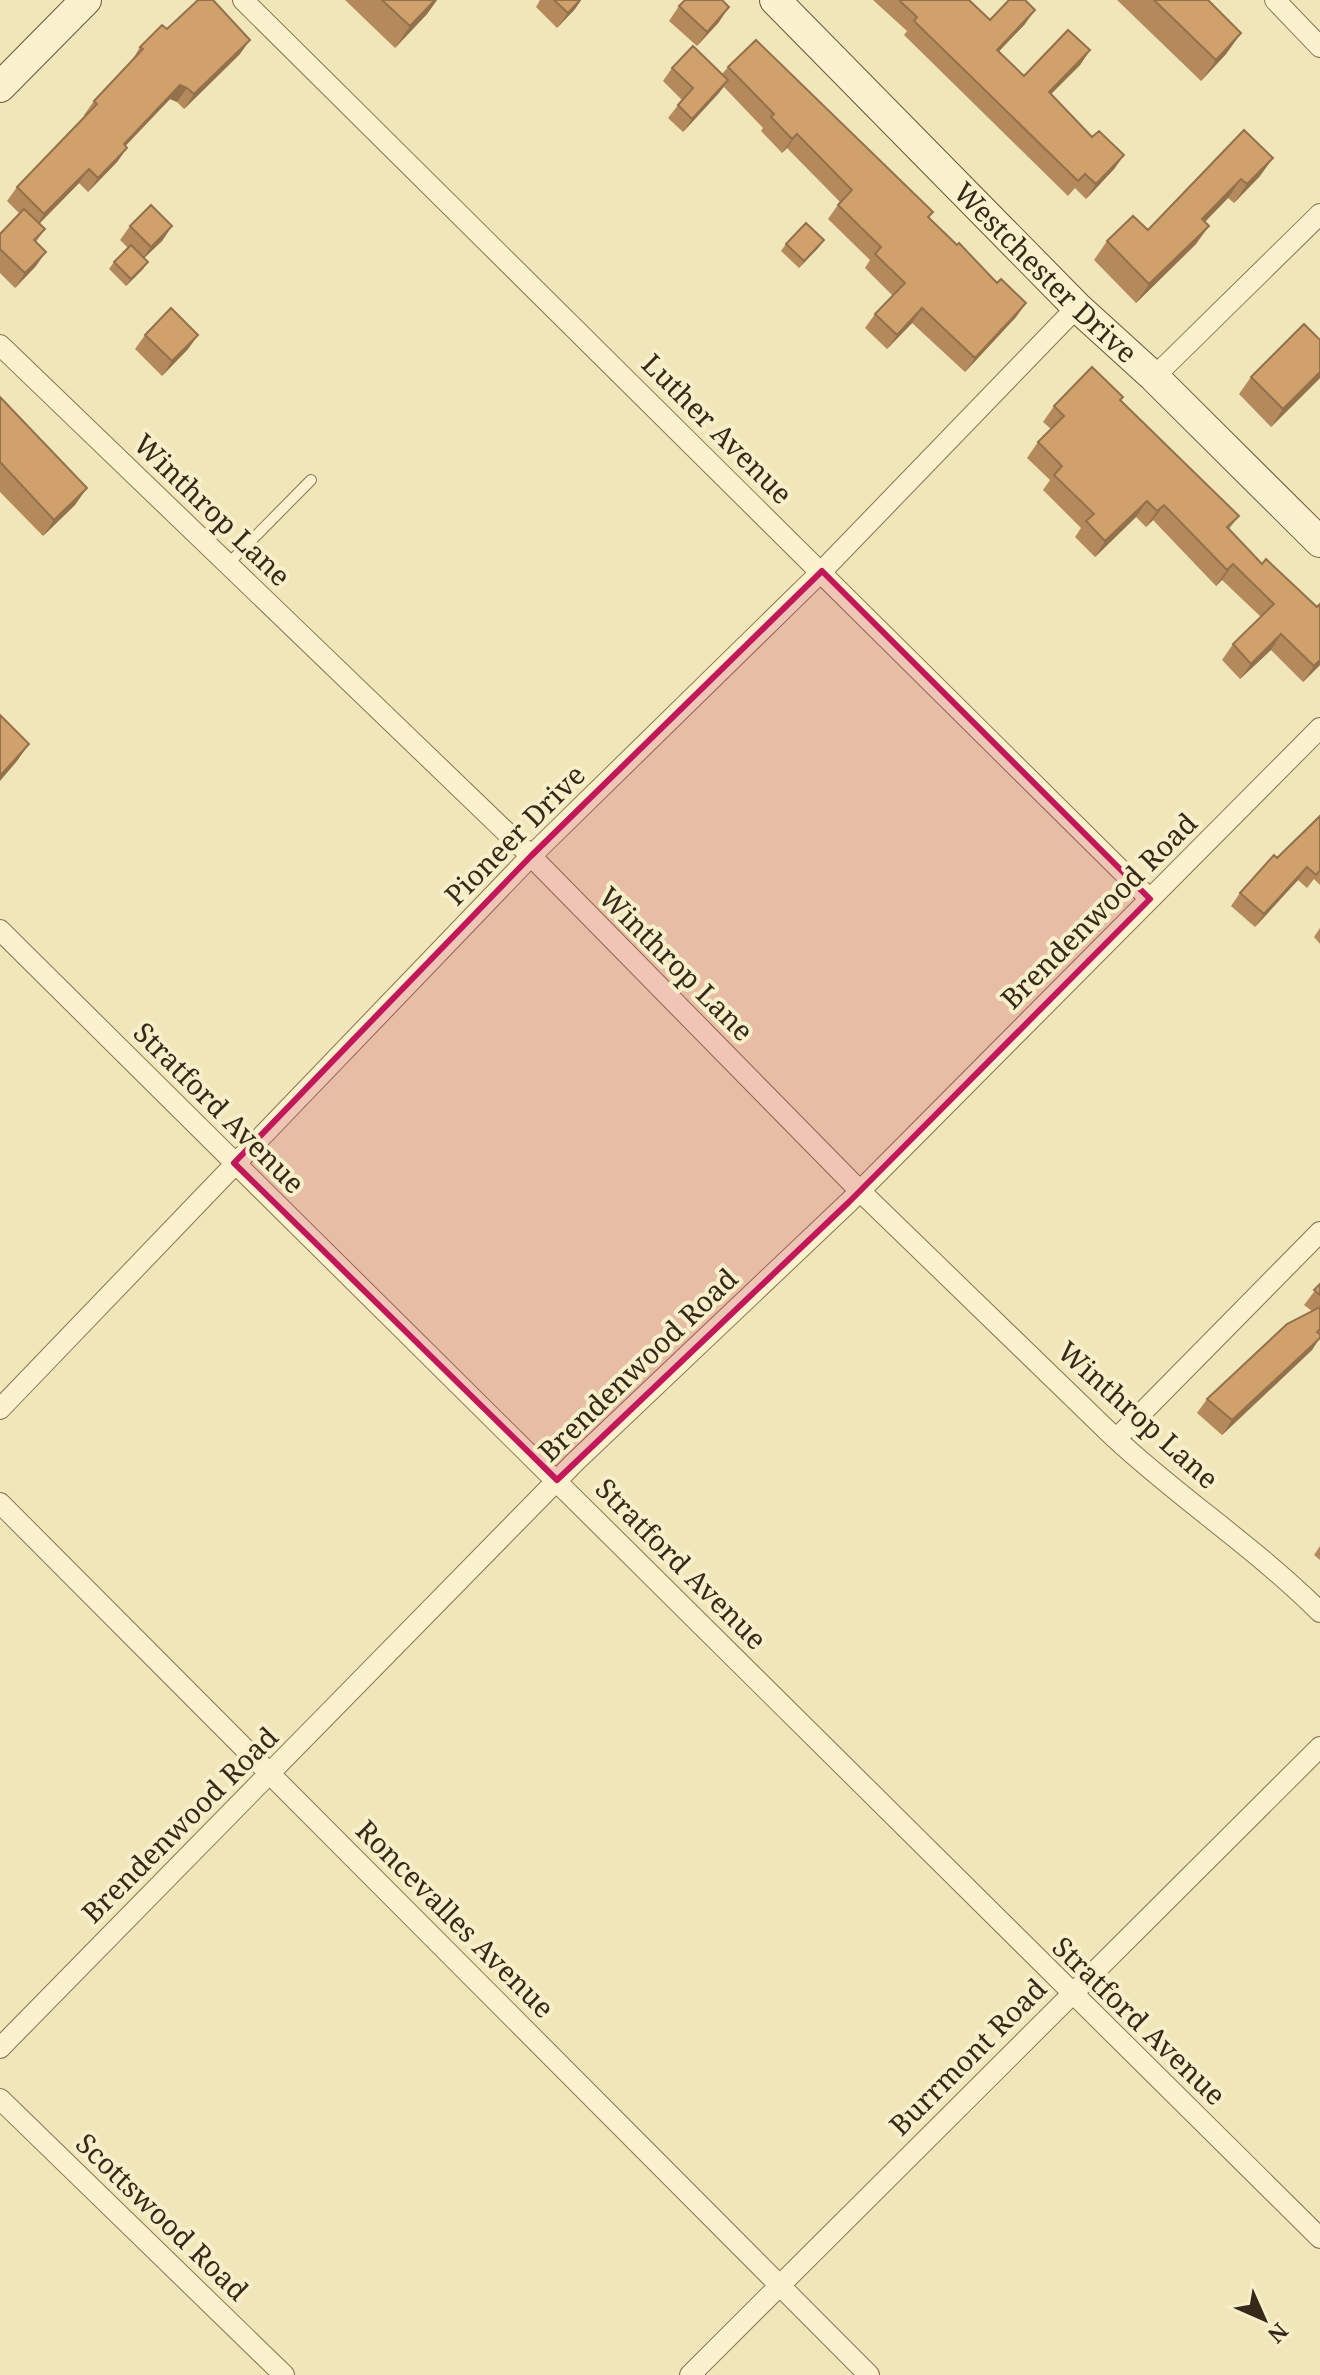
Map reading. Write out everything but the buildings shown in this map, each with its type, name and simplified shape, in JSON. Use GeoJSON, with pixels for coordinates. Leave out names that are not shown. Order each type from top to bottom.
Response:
{"type":"FeatureCollection","features":[{"type":"Feature","properties":{"kind":"street"},"geometry":{"type":"LineString","coordinates":[[0,87],[86,0]]}},
{"type":"Feature","properties":{"kind":"street","name":"Luther Avenue"},"geometry":{"type":"LineString","coordinates":[[243,0],[1150,899]]}},
{"type":"Feature","properties":{"kind":"street","name":"Westchester Drive"},"geometry":{"type":"LineString","coordinates":[[775,0],[1077,307],[1154,377],[1320,542]]}},
{"type":"Feature","properties":{"kind":"street"},"geometry":{"type":"LineString","coordinates":[[1275,0],[1320,47]]}},
{"type":"Feature","properties":{"kind":"street"},"geometry":{"type":"LineString","coordinates":[[1154,377],[1320,214]]}},
{"type":"Feature","properties":{"kind":"street","name":"Pioneer Drive"},"geometry":{"type":"LineString","coordinates":[[0,1409],[531,856],[822,571],[1077,307]]}},
{"type":"Feature","properties":{"kind":"street","name":"Winthrop Lane"},"geometry":{"type":"LineString","coordinates":[[0,345],[531,856],[860,1191],[1116,1439],[1149,1470],[1260,1555],[1320,1612]]}},
{"type":"Feature","properties":{"kind":"street","name":"Brendenwood Road"},"geometry":{"type":"LineString","coordinates":[[0,2048],[557,1480],[860,1191],[1320,728]]}},
{"type":"Feature","properties":{"kind":"street","name":"Stratford Avenue"},"geometry":{"type":"LineString","coordinates":[[0,930],[557,1480],[1071,1995],[1320,2238]]}},
{"type":"Feature","properties":{"kind":"street"},"geometry":{"type":"LineString","coordinates":[[1116,1439],[1320,1232]]}},
{"type":"Feature","properties":{"kind":"street","name":"Roncevalles Avenue"},"geometry":{"type":"LineString","coordinates":[[0,1503],[869,2375]]}},
{"type":"Feature","properties":{"kind":"street","name":"Burrmont Road"},"geometry":{"type":"LineString","coordinates":[[690,2375],[1071,1995],[1103,1967],[1320,1747]]}},
{"type":"Feature","properties":{"kind":"street","name":"Scottswood Road"},"geometry":{"type":"LineString","coordinates":[[0,2099],[284,2375]]}},
{"type":"Feature","properties":{"kind":"lane"},"geometry":{"type":"LineString","coordinates":[[228,564],[311,480]]}},
{"type":"Feature","properties":{"kind":"highlighted area"},"geometry":{"type":"Polygon","coordinates":[[[822,571],[1150,899],[849,1202],[557,1480],[234,1163],[531,856],[822,571]]]}}]}
